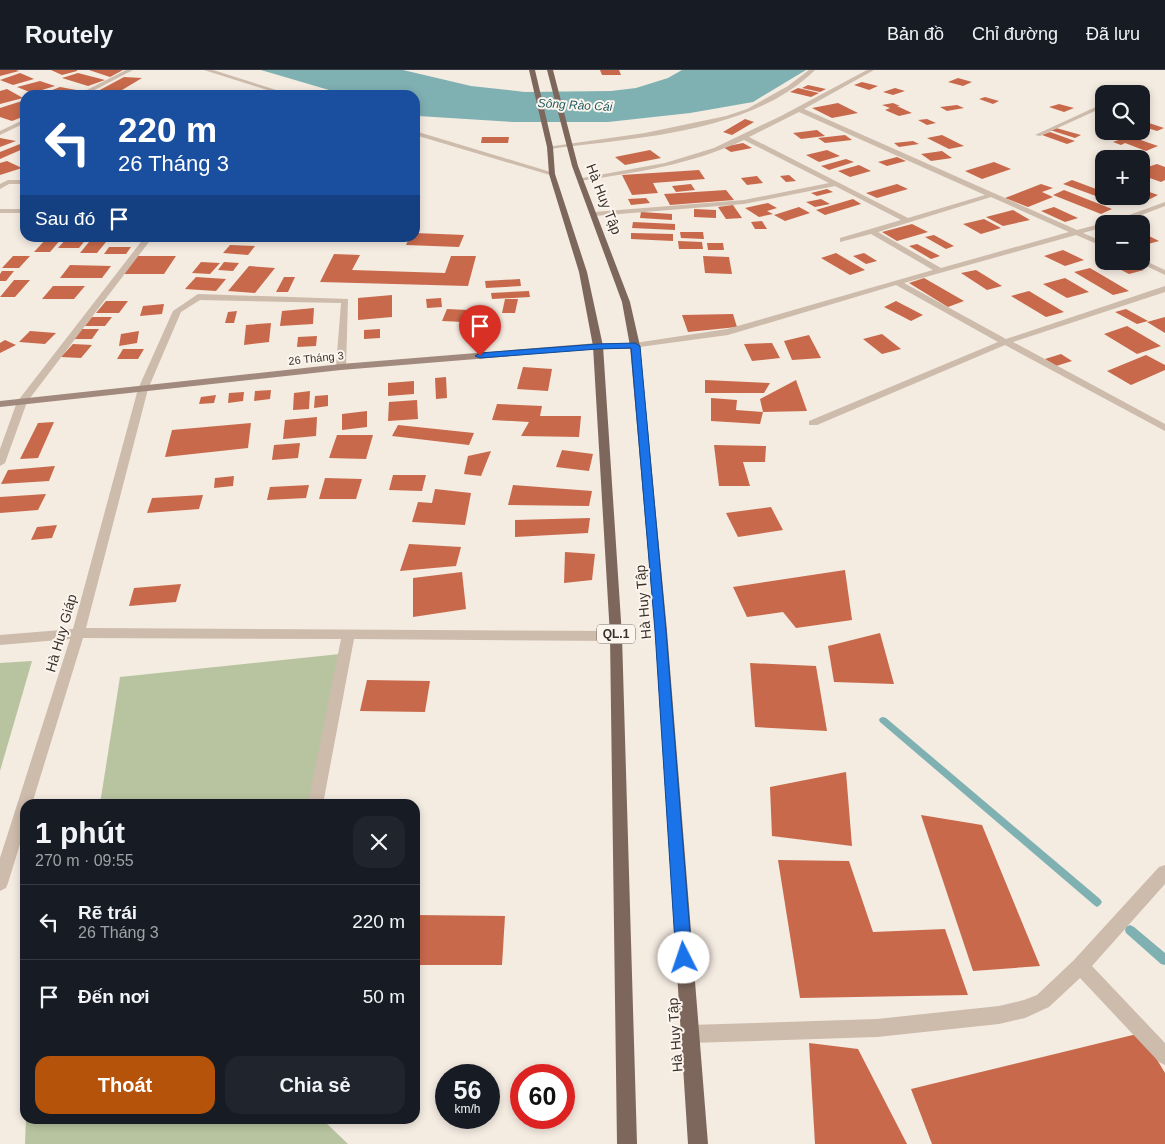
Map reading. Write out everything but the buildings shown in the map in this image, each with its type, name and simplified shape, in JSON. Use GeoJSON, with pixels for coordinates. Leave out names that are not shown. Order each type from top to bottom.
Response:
{"type":"FeatureCollection","features":[{"type":"Feature","properties":{"kind":"main road","name":"Hà Huy Tập"},"geometry":{"type":"LineString","coordinates":[[532,70],[550,147],[552,174],[583,272],[598,346],[616,636],[627,1144]]}},
{"type":"Feature","properties":{"kind":"main road","name":"Hà Huy Tập"},"geometry":{"type":"LineString","coordinates":[[550,70],[580,179],[626,302],[635,346],[661,631],[698,1144]]}},
{"type":"Feature","properties":{"kind":"street"},"geometry":{"type":"LineString","coordinates":[[90,90],[130,70]]}},
{"type":"Feature","properties":{"kind":"street"},"geometry":{"type":"LineString","coordinates":[[207,70],[273,90]]}},
{"type":"Feature","properties":{"kind":"street"},"geometry":{"type":"LineString","coordinates":[[550,147],[645,135],[728,118],[776,95],[812,70]]}},
{"type":"Feature","properties":{"kind":"street"},"geometry":{"type":"LineString","coordinates":[[856,72],[868,72]]}},
{"type":"Feature","properties":{"kind":"street"},"geometry":{"type":"LineString","coordinates":[[580,179],[694,158],[743,137],[868,72]]}},
{"type":"Feature","properties":{"kind":"street"},"geometry":{"type":"LineString","coordinates":[[798,109],[1095,241]]}},
{"type":"Feature","properties":{"kind":"street"},"geometry":{"type":"LineString","coordinates":[[1038,135],[1095,109]]}},
{"type":"Feature","properties":{"kind":"street"},"geometry":{"type":"LineString","coordinates":[[0,126],[3,131],[20,123]]}},
{"type":"Feature","properties":{"kind":"street"},"geometry":{"type":"LineString","coordinates":[[420,135],[552,174]]}},
{"type":"Feature","properties":{"kind":"street"},"geometry":{"type":"LineString","coordinates":[[743,137],[907,220]]}},
{"type":"Feature","properties":{"kind":"street"},"geometry":{"type":"LineString","coordinates":[[0,187],[8,182],[20,182]]}},
{"type":"Feature","properties":{"kind":"street"},"geometry":{"type":"LineString","coordinates":[[594,214],[744,202],[835,184]]}},
{"type":"Feature","properties":{"kind":"street"},"geometry":{"type":"LineString","coordinates":[[843,240],[991,194]]}},
{"type":"Feature","properties":{"kind":"street"},"geometry":{"type":"LineString","coordinates":[[1135,215],[1165,204]]}},
{"type":"Feature","properties":{"kind":"street"},"geometry":{"type":"LineString","coordinates":[[0,211],[20,211]]}},
{"type":"Feature","properties":{"kind":"street"},"geometry":{"type":"LineString","coordinates":[[635,346],[728,332],[897,282],[1095,228]]}},
{"type":"Feature","properties":{"kind":"street"},"geometry":{"type":"LineString","coordinates":[[871,231],[940,270]]}},
{"type":"Feature","properties":{"kind":"street"},"geometry":{"type":"LineString","coordinates":[[0,463],[22,402],[144,242]]}},
{"type":"Feature","properties":{"kind":"street"},"geometry":{"type":"LineString","coordinates":[[1150,266],[1165,273]]}},
{"type":"Feature","properties":{"kind":"street"},"geometry":{"type":"LineString","coordinates":[[897,282],[1165,428]]}},
{"type":"Feature","properties":{"kind":"street"},"geometry":{"type":"LineString","coordinates":[[813,423],[1005,342],[1165,289]]}},
{"type":"Feature","properties":{"kind":"street","name":"Hà Huy Giáp"},"geometry":{"type":"LineString","coordinates":[[26,799],[78,633],[143,389],[177,311],[198,297],[344,301],[341,367]]}},
{"type":"Feature","properties":{"kind":"street","name":"26 Tháng 3"},"geometry":{"type":"LineString","coordinates":[[0,404],[341,367],[598,346],[635,346]]}},
{"type":"Feature","properties":{"kind":"street"},"geometry":{"type":"LineString","coordinates":[[0,640],[78,633],[616,636]]}},
{"type":"Feature","properties":{"kind":"street"},"geometry":{"type":"LineString","coordinates":[[316,799],[348,634]]}},
{"type":"Feature","properties":{"kind":"street","name":"Hà Huy Giáp"},"geometry":{"type":"LineString","coordinates":[[0,883],[20,819]]}},
{"type":"Feature","properties":{"kind":"street"},"geometry":{"type":"LineString","coordinates":[[690,1034],[877,1028],[999,1015],[1025,1010],[1043,1001],[1080,966],[1165,872]]}},
{"type":"Feature","properties":{"kind":"street"},"geometry":{"type":"LineString","coordinates":[[1080,966],[1165,1056]]}},
{"type":"Feature","properties":{"kind":"green space"},"geometry":{"type":"Polygon","coordinates":[[[340,654],[311,799],[101,799],[120,677],[340,654]]]}},
{"type":"Feature","properties":{"kind":"green space"},"geometry":{"type":"Polygon","coordinates":[[[32,661],[0,771],[0,663],[32,661]]]}},
{"type":"Feature","properties":{"kind":"green space"},"geometry":{"type":"Polygon","coordinates":[[[26,1124],[327,1124],[348,1144],[25,1144],[26,1124]]]}},
{"type":"Feature","properties":{"kind":"water","name":"Sông Rào Cái"},"geometry":{"type":"Polygon","coordinates":[[[261,70],[403,70],[471,86],[525,92],[611,91],[636,88],[668,78],[682,70],[806,70],[753,102],[690,113],[608,122],[513,122],[420,116],[420,90],[329,90],[261,70]]]}},
{"type":"Feature","properties":{"kind":"waterway"},"geometry":{"type":"LineString","coordinates":[[883,720],[1097,902]]}},
{"type":"Feature","properties":{"kind":"waterway"},"geometry":{"type":"LineString","coordinates":[[1130,930],[1165,960]]}},
{"type":"Feature","properties":{"kind":"route"},"geometry":{"type":"LineString","coordinates":[[480,356],[598,346],[635,346],[661,631],[684,958]]}}]}
